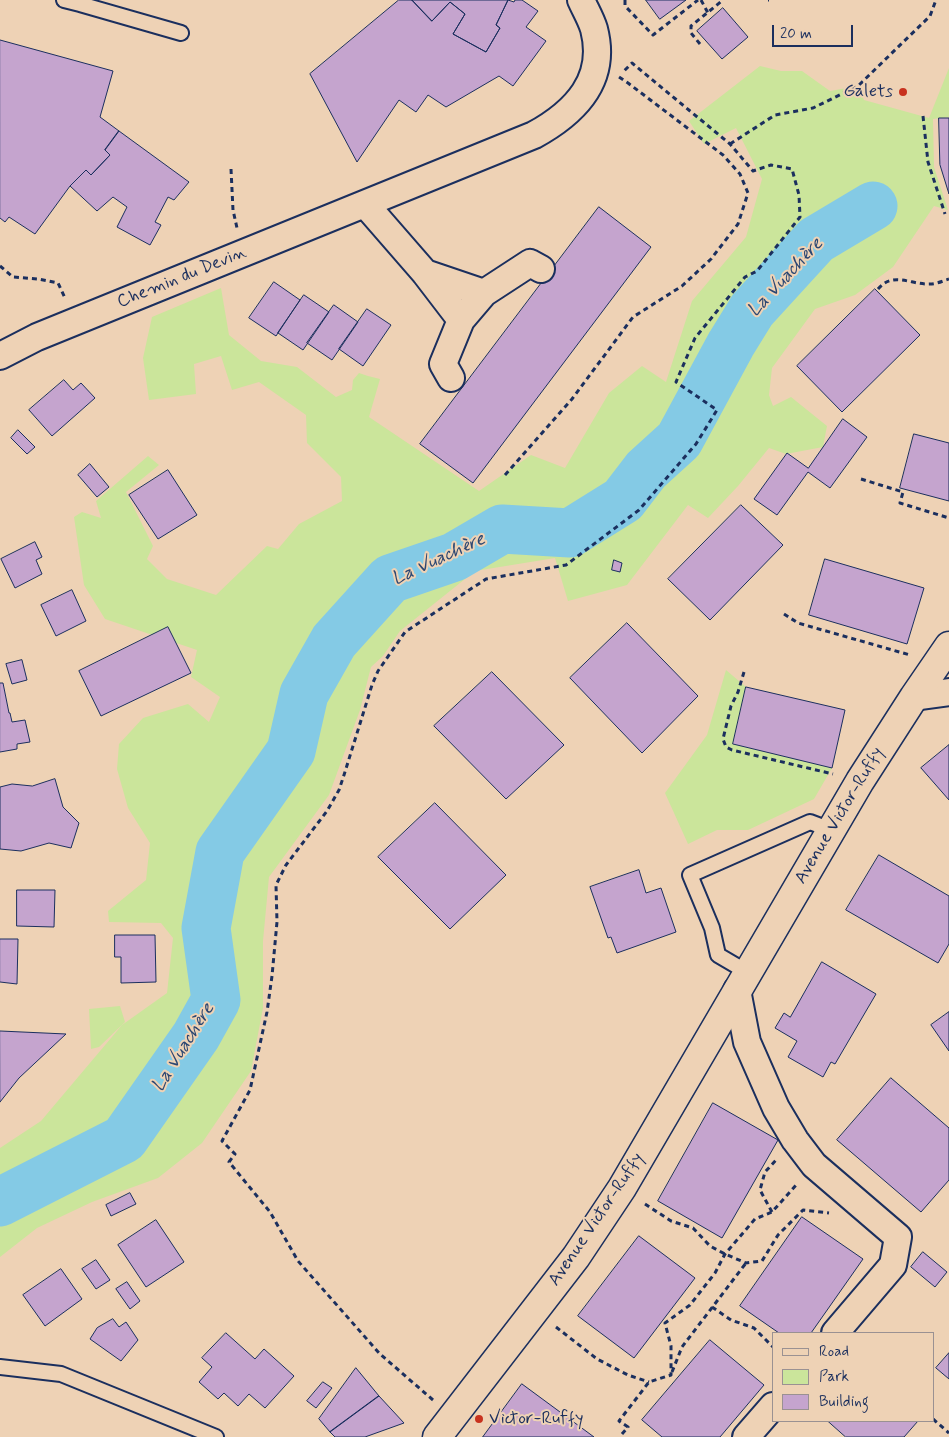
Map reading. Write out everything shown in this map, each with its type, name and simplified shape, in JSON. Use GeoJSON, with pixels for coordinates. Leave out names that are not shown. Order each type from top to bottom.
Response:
{"type":"FeatureCollection","features":[{"type":"Feature","properties":{"kind":"street","name":"Chemin du Devin"},"geometry":{"type":"LineString","coordinates":[[0,356],[37,337],[534,135],[563,116],[576,104],[588,88],[595,71],[597,52],[593,28],[581,0]]}},
{"type":"Feature","properties":{"kind":"street"},"geometry":{"type":"LineString","coordinates":[[365,204],[425,273],[460,320]]}},
{"type":"Feature","properties":{"kind":"street"},"geometry":{"type":"LineString","coordinates":[[451,378],[443,364],[460,320],[484,293],[530,263],[541,269]]}},
{"type":"Feature","properties":{"kind":"street"},"geometry":{"type":"LineString","coordinates":[[425,273],[484,293]]}},
{"type":"Feature","properties":{"kind":"street","name":"Avenue Victor-Ruffy"},"geometry":{"type":"LineString","coordinates":[[444,1427],[576,1257],[622,1188],[875,756],[949,646]]}},
{"type":"Feature","properties":{"kind":"street"},"geometry":{"type":"LineString","coordinates":[[914,697],[949,692]]}},
{"type":"Feature","properties":{"kind":"street"},"geometry":{"type":"LineString","coordinates":[[742,981],[747,1042],[776,1108],[795,1140],[814,1166],[898,1237],[893,1265],[836,1332]]}},
{"type":"Feature","properties":{"kind":"street"},"geometry":{"type":"LineString","coordinates":[[746,1437],[772,1407]]}},
{"type":"Feature","properties":{"kind":"lane"},"geometry":{"type":"LineString","coordinates":[[64,0],[181,33]]}},
{"type":"Feature","properties":{"kind":"lane"},"geometry":{"type":"LineString","coordinates":[[742,981],[718,955],[712,928],[690,875],[810,822],[831,830]]}},
{"type":"Feature","properties":{"kind":"lane"},"geometry":{"type":"LineString","coordinates":[[0,1367],[61,1374],[216,1437]]}},
{"type":"Feature","properties":{"kind":"path"},"geometry":{"type":"LineString","coordinates":[[625,0],[625,6],[653,35],[699,0],[708,13]]}},
{"type":"Feature","properties":{"kind":"path"},"geometry":{"type":"LineString","coordinates":[[700,44],[691,33],[691,26],[723,0]]}},
{"type":"Feature","properties":{"kind":"path"},"geometry":{"type":"LineString","coordinates":[[730,144],[775,115],[813,108],[858,86],[930,16],[936,0]]}},
{"type":"Feature","properties":{"kind":"path"},"geometry":{"type":"LineString","coordinates":[[444,1427],[298,1261],[270,1212],[229,1162],[235,1154],[222,1141],[250,1090],[267,1012],[277,922],[276,885],[286,865],[327,811],[339,790],[378,671],[405,632],[486,579],[566,565],[639,510],[696,444],[717,410],[676,382],[695,338],[745,277],[757,271],[800,217],[799,194],[792,169],[771,165],[753,171],[730,144],[632,63],[618,77],[724,156],[740,174],[748,193],[738,224],[711,260],[682,286],[633,317],[572,399],[505,474]]}},
{"type":"Feature","properties":{"kind":"path"},"geometry":{"type":"LineString","coordinates":[[924,116],[928,162],[945,214]]}},
{"type":"Feature","properties":{"kind":"path"},"geometry":{"type":"LineString","coordinates":[[231,169],[233,210],[243,253]]}},
{"type":"Feature","properties":{"kind":"path"},"geometry":{"type":"LineString","coordinates":[[0,266],[13,277],[58,283],[76,322]]}},
{"type":"Feature","properties":{"kind":"path"},"geometry":{"type":"LineString","coordinates":[[878,289],[882,284],[892,279],[930,284],[949,279]]}},
{"type":"Feature","properties":{"kind":"path"},"geometry":{"type":"LineString","coordinates":[[861,480],[903,492],[900,503],[949,518]]}},
{"type":"Feature","properties":{"kind":"path"},"geometry":{"type":"LineString","coordinates":[[784,614],[798,623],[913,655]]}},
{"type":"Feature","properties":{"kind":"path"},"geometry":{"type":"LineString","coordinates":[[744,672],[738,692],[730,706],[723,739],[726,747],[838,775]]}},
{"type":"Feature","properties":{"kind":"path"},"geometry":{"type":"LineString","coordinates":[[772,1212],[760,1190],[765,1172],[795,1140]]}},
{"type":"Feature","properties":{"kind":"path"},"geometry":{"type":"LineString","coordinates":[[671,1375],[671,1346],[665,1323],[690,1305],[715,1273],[725,1254],[755,1219],[772,1212],[814,1166]]}},
{"type":"Feature","properties":{"kind":"path"},"geometry":{"type":"LineString","coordinates":[[645,1204],[671,1221],[693,1228],[710,1246],[746,1263],[762,1261],[778,1235],[803,1210],[832,1214],[848,1207],[854,1199]]}},
{"type":"Feature","properties":{"kind":"path"},"geometry":{"type":"LineString","coordinates":[[671,1375],[682,1347],[746,1263]]}},
{"type":"Feature","properties":{"kind":"path"},"geometry":{"type":"LineString","coordinates":[[711,1307],[730,1320],[754,1328],[772,1346]]}},
{"type":"Feature","properties":{"kind":"path"},"geometry":{"type":"LineString","coordinates":[[556,1327],[597,1359],[628,1376],[649,1382],[671,1375]]}},
{"type":"Feature","properties":{"kind":"path"},"geometry":{"type":"LineString","coordinates":[[622,1434],[628,1427],[619,1421],[649,1382]]}},
{"type":"Feature","properties":{"kind":"path"},"geometry":{"type":"LineString","coordinates":[[934,1420],[949,1433]]}},
{"type":"Feature","properties":{"kind":"green space"},"geometry":{"type":"Polygon","coordinates":[[[760,66],[781,71],[802,71],[830,91],[858,86],[864,100],[929,118],[949,68],[949,117],[933,119],[934,167],[948,210],[934,206],[893,267],[855,295],[815,309],[772,368],[769,395],[773,406],[791,397],[827,426],[823,447],[786,454],[769,448],[738,486],[708,518],[688,505],[627,585],[568,601],[555,558],[475,571],[400,631],[383,656],[371,667],[360,710],[329,795],[269,877],[263,941],[263,1008],[251,1071],[202,1143],[158,1178],[92,1202],[37,1228],[0,1257],[0,1148],[41,1121],[122,1025],[167,993],[173,938],[161,923],[109,922],[108,911],[146,880],[150,843],[128,808],[117,769],[119,744],[143,718],[188,704],[209,722],[220,697],[191,677],[197,650],[105,619],[84,585],[74,517],[82,512],[101,518],[96,501],[148,456],[159,465],[126,492],[153,546],[147,559],[167,579],[216,595],[267,546],[278,549],[299,524],[342,501],[341,477],[307,443],[306,415],[259,382],[232,390],[221,356],[194,364],[196,394],[149,400],[143,358],[152,317],[221,288],[229,335],[261,361],[297,367],[336,397],[352,390],[353,380],[359,373],[380,379],[369,417],[479,491],[531,455],[565,468],[609,393],[642,366],[666,382],[692,301],[746,237],[762,179],[736,128],[704,144],[689,121],[760,66]]]}},
{"type":"Feature","properties":{"kind":"green space"},"geometry":{"type":"Polygon","coordinates":[[[726,670],[746,687],[733,744],[832,768],[814,799],[748,830],[717,830],[688,844],[665,793],[707,735],[726,670]]]}},
{"type":"Feature","properties":{"kind":"green space"},"geometry":{"type":"Polygon","coordinates":[[[120,1006],[125,1022],[99,1047],[91,1049],[89,1009],[120,1006]]]}},
{"type":"Feature","properties":{"kind":"building"},"geometry":{"type":"Polygon","coordinates":[[[399,0],[412,0],[432,21],[450,2],[465,14],[453,34],[486,52],[500,28],[496,25],[508,0],[514,2],[515,0],[522,0],[538,11],[526,27],[546,41],[513,86],[499,76],[446,107],[428,95],[416,112],[399,100],[357,162],[310,74],[399,0]]]}},
{"type":"Feature","properties":{"kind":"building"},"geometry":{"type":"Polygon","coordinates":[[[412,0],[508,0],[496,25],[500,28],[486,52],[453,34],[465,14],[450,2],[432,21],[412,0]]]}},
{"type":"Feature","properties":{"kind":"building"},"geometry":{"type":"Polygon","coordinates":[[[646,0],[686,0],[660,19],[646,0]]]}},
{"type":"Feature","properties":{"kind":"building"},"geometry":{"type":"Polygon","coordinates":[[[723,8],[748,37],[722,59],[697,31],[723,8]]]}},
{"type":"Feature","properties":{"kind":"building"},"geometry":{"type":"Polygon","coordinates":[[[0,40],[113,71],[100,117],[119,131],[105,150],[110,155],[91,175],[86,170],[70,186],[35,234],[9,217],[5,222],[0,218],[0,40]]]}},
{"type":"Feature","properties":{"kind":"building"},"geometry":{"type":"Polygon","coordinates":[[[939,118],[949,118],[949,194],[940,165],[939,118]]]}},
{"type":"Feature","properties":{"kind":"building"},"geometry":{"type":"Polygon","coordinates":[[[119,131],[189,182],[174,200],[168,197],[155,222],[161,225],[150,245],[117,227],[127,207],[113,197],[97,211],[70,186],[86,170],[91,175],[110,155],[105,150],[119,131]]]}},
{"type":"Feature","properties":{"kind":"building"},"geometry":{"type":"Polygon","coordinates":[[[599,207],[651,247],[473,483],[420,444],[599,207]]]}},
{"type":"Feature","properties":{"kind":"building"},"geometry":{"type":"Polygon","coordinates":[[[274,282],[300,300],[276,336],[249,318],[274,282]]]}},
{"type":"Feature","properties":{"kind":"building"},"geometry":{"type":"Polygon","coordinates":[[[875,289],[920,335],[842,412],[797,366],[875,289]]]}},
{"type":"Feature","properties":{"kind":"building"},"geometry":{"type":"Polygon","coordinates":[[[304,295],[329,312],[303,350],[278,333],[304,295]]]}},
{"type":"Feature","properties":{"kind":"building"},"geometry":{"type":"Polygon","coordinates":[[[334,305],[358,322],[332,360],[307,343],[334,305]]]}},
{"type":"Feature","properties":{"kind":"building"},"geometry":{"type":"Polygon","coordinates":[[[367,309],[391,325],[363,366],[339,349],[367,309]]]}},
{"type":"Feature","properties":{"kind":"building"},"geometry":{"type":"Polygon","coordinates":[[[64,380],[73,390],[81,383],[95,398],[52,436],[29,410],[64,380]]]}},
{"type":"Feature","properties":{"kind":"building"},"geometry":{"type":"Polygon","coordinates":[[[843,419],[867,437],[830,488],[808,472],[777,515],[754,499],[787,453],[808,468],[843,419]]]}},
{"type":"Feature","properties":{"kind":"building"},"geometry":{"type":"Polygon","coordinates":[[[18,430],[35,447],[27,454],[11,438],[18,430]]]}},
{"type":"Feature","properties":{"kind":"building"},"geometry":{"type":"Polygon","coordinates":[[[914,434],[949,443],[949,501],[900,488],[914,434]]]}},
{"type":"Feature","properties":{"kind":"building"},"geometry":{"type":"Polygon","coordinates":[[[90,464],[109,487],[97,497],[78,475],[90,464]]]}},
{"type":"Feature","properties":{"kind":"building"},"geometry":{"type":"Polygon","coordinates":[[[168,470],[197,515],[158,539],[129,495],[168,470]]]}},
{"type":"Feature","properties":{"kind":"building"},"geometry":{"type":"Polygon","coordinates":[[[741,505],[783,545],[710,620],[668,579],[741,505]]]}},
{"type":"Feature","properties":{"kind":"building"},"geometry":{"type":"Polygon","coordinates":[[[35,542],[42,557],[36,560],[42,574],[15,588],[1,559],[35,542]]]}},
{"type":"Feature","properties":{"kind":"building"},"geometry":{"type":"Polygon","coordinates":[[[825,559],[924,588],[907,644],[809,615],[825,559]]]}},
{"type":"Feature","properties":{"kind":"building"},"geometry":{"type":"Polygon","coordinates":[[[614,560],[622,563],[620,572],[612,570],[614,560]]]}},
{"type":"Feature","properties":{"kind":"building"},"geometry":{"type":"Polygon","coordinates":[[[72,590],[86,621],[56,636],[41,605],[72,590]]]}},
{"type":"Feature","properties":{"kind":"building"},"geometry":{"type":"Polygon","coordinates":[[[627,623],[698,696],[642,753],[570,678],[627,623]]]}},
{"type":"Feature","properties":{"kind":"building"},"geometry":{"type":"Polygon","coordinates":[[[168,627],[191,673],[101,716],[79,671],[168,627]]]}},
{"type":"Feature","properties":{"kind":"building"},"geometry":{"type":"Polygon","coordinates":[[[22,660],[27,680],[12,684],[6,664],[22,660]]]}},
{"type":"Feature","properties":{"kind":"building"},"geometry":{"type":"Polygon","coordinates":[[[492,672],[564,745],[506,799],[434,726],[492,672]]]}},
{"type":"Feature","properties":{"kind":"building"},"geometry":{"type":"Polygon","coordinates":[[[0,683],[3,683],[12,722],[25,720],[30,742],[17,744],[17,749],[0,752],[0,683]]]}},
{"type":"Feature","properties":{"kind":"building"},"geometry":{"type":"Polygon","coordinates":[[[746,687],[845,710],[832,768],[733,744],[746,687]]]}},
{"type":"Feature","properties":{"kind":"building"},"geometry":{"type":"Polygon","coordinates":[[[949,745],[949,800],[921,768],[949,745]]]}},
{"type":"Feature","properties":{"kind":"building"},"geometry":{"type":"Polygon","coordinates":[[[55,779],[63,807],[79,823],[71,848],[49,843],[21,851],[0,849],[0,787],[12,784],[32,786],[55,779]]]}},
{"type":"Feature","properties":{"kind":"building"},"geometry":{"type":"Polygon","coordinates":[[[435,803],[506,875],[450,929],[378,857],[435,803]]]}},
{"type":"Feature","properties":{"kind":"building"},"geometry":{"type":"Polygon","coordinates":[[[879,855],[949,896],[949,944],[938,963],[846,910],[879,855]]]}},
{"type":"Feature","properties":{"kind":"building"},"geometry":{"type":"Polygon","coordinates":[[[639,870],[646,893],[661,888],[676,932],[617,953],[611,937],[608,938],[590,887],[639,870]]]}},
{"type":"Feature","properties":{"kind":"building"},"geometry":{"type":"Polygon","coordinates":[[[17,890],[55,890],[54,927],[17,926],[17,890]]]}},
{"type":"Feature","properties":{"kind":"building"},"geometry":{"type":"Polygon","coordinates":[[[115,935],[155,935],[156,982],[121,983],[121,957],[115,957],[115,935]]]}},
{"type":"Feature","properties":{"kind":"building"},"geometry":{"type":"Polygon","coordinates":[[[0,939],[18,939],[17,984],[0,982],[0,939]]]}},
{"type":"Feature","properties":{"kind":"building"},"geometry":{"type":"Polygon","coordinates":[[[822,962],[876,994],[835,1064],[831,1062],[823,1077],[788,1057],[797,1041],[775,1028],[784,1013],[790,1017],[822,962]]]}},
{"type":"Feature","properties":{"kind":"building"},"geometry":{"type":"Polygon","coordinates":[[[949,1012],[949,1051],[931,1025],[949,1012]]]}},
{"type":"Feature","properties":{"kind":"building"},"geometry":{"type":"Polygon","coordinates":[[[0,1031],[66,1034],[19,1078],[0,1102],[0,1031]]]}},
{"type":"Feature","properties":{"kind":"building"},"geometry":{"type":"Polygon","coordinates":[[[891,1078],[949,1128],[949,1180],[921,1212],[837,1140],[891,1078]]]}},
{"type":"Feature","properties":{"kind":"building"},"geometry":{"type":"Polygon","coordinates":[[[713,1103],[778,1140],[722,1238],[658,1201],[713,1103]]]}},
{"type":"Feature","properties":{"kind":"building"},"geometry":{"type":"Polygon","coordinates":[[[130,1193],[136,1204],[111,1216],[106,1205],[130,1193]]]}},
{"type":"Feature","properties":{"kind":"building"},"geometry":{"type":"Polygon","coordinates":[[[802,1217],[863,1259],[812,1332],[778,1332],[740,1306],[802,1217]]]}},
{"type":"Feature","properties":{"kind":"building"},"geometry":{"type":"Polygon","coordinates":[[[156,1220],[184,1262],[146,1287],[118,1245],[156,1220]]]}},
{"type":"Feature","properties":{"kind":"building"},"geometry":{"type":"Polygon","coordinates":[[[639,1236],[695,1278],[634,1358],[578,1316],[639,1236]]]}},
{"type":"Feature","properties":{"kind":"building"},"geometry":{"type":"Polygon","coordinates":[[[923,1252],[947,1272],[935,1287],[911,1267],[923,1252]]]}},
{"type":"Feature","properties":{"kind":"building"},"geometry":{"type":"Polygon","coordinates":[[[96,1260],[110,1280],[96,1289],[82,1269],[96,1260]]]}},
{"type":"Feature","properties":{"kind":"building"},"geometry":{"type":"Polygon","coordinates":[[[61,1269],[82,1299],[45,1326],[23,1295],[61,1269]]]}},
{"type":"Feature","properties":{"kind":"building"},"geometry":{"type":"Polygon","coordinates":[[[127,1282],[140,1301],[130,1309],[116,1289],[127,1282]]]}},
{"type":"Feature","properties":{"kind":"building"},"geometry":{"type":"Polygon","coordinates":[[[113,1319],[119,1327],[126,1322],[138,1340],[121,1361],[90,1339],[97,1328],[113,1319]]]}},
{"type":"Feature","properties":{"kind":"building"},"geometry":{"type":"Polygon","coordinates":[[[226,1333],[255,1359],[264,1349],[294,1376],[265,1408],[249,1394],[238,1406],[224,1393],[218,1399],[199,1382],[212,1367],[202,1358],[226,1333]]]}},
{"type":"Feature","properties":{"kind":"building"},"geometry":{"type":"Polygon","coordinates":[[[710,1340],[764,1385],[720,1437],[662,1437],[642,1420],[710,1340]]]}},
{"type":"Feature","properties":{"kind":"building"},"geometry":{"type":"Polygon","coordinates":[[[949,1353],[949,1379],[936,1368],[949,1353]]]}},
{"type":"Feature","properties":{"kind":"building"},"geometry":{"type":"Polygon","coordinates":[[[356,1368],[379,1396],[330,1432],[319,1419],[356,1368]]]}},
{"type":"Feature","properties":{"kind":"building"},"geometry":{"type":"Polygon","coordinates":[[[323,1382],[332,1388],[316,1408],[307,1401],[323,1382]]]}},
{"type":"Feature","properties":{"kind":"building"},"geometry":{"type":"Polygon","coordinates":[[[522,1384],[594,1437],[483,1437],[522,1384]]]}},
{"type":"Feature","properties":{"kind":"building"},"geometry":{"type":"Polygon","coordinates":[[[379,1396],[404,1423],[365,1437],[335,1437],[330,1432],[379,1396]]]}},
{"type":"Feature","properties":{"kind":"building"},"geometry":{"type":"Polygon","coordinates":[[[829,1422],[917,1422],[904,1437],[846,1437],[829,1422]]]}},
{"type":"Feature","properties":{"kind":"waterway","name":"La Vuachère"},"geometry":{"type":"LineString","coordinates":[[0,1202],[124,1139],[196,1036],[216,1000],[206,928],[220,852],[291,751],[304,694],[334,641],[390,579],[454,557],[502,529],[570,533],[623,500],[646,470],[679,440],[731,344],[752,310],[816,240],[873,206]]}},
{"type":"Feature","properties":{"kind":"place","name":"Galets"},"geometry":{"type":"Point","coordinates":[903,92]}},
{"type":"Feature","properties":{"kind":"place","name":"Victor-Ruffy"},"geometry":{"type":"Point","coordinates":[479,1419]}}]}
